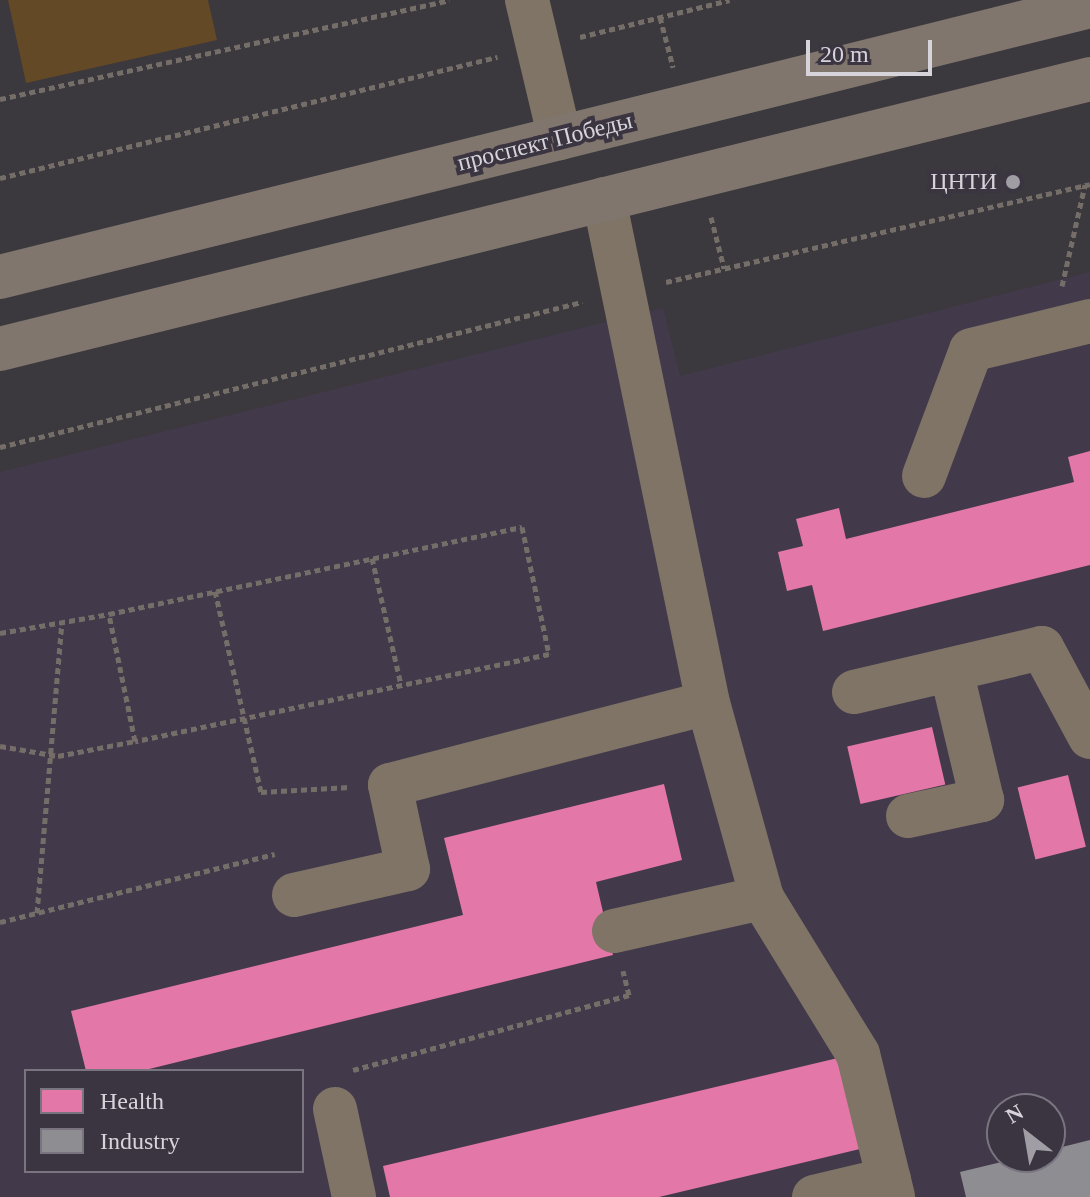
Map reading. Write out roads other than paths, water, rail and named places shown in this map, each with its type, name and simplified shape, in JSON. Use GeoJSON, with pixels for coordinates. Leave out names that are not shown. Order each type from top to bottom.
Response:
{"type":"FeatureCollection","features":[{"type":"Feature","properties":{"kind":"main road","name":"проспект Победы"},"geometry":{"type":"LineString","coordinates":[[0,277],[1090,6]]}},
{"type":"Feature","properties":{"kind":"main road"},"geometry":{"type":"LineString","coordinates":[[0,349],[1090,79]]}},
{"type":"Feature","properties":{"kind":"street"},"geometry":{"type":"LineString","coordinates":[[527,0],[560,138]]}},
{"type":"Feature","properties":{"kind":"street"},"geometry":{"type":"LineString","coordinates":[[604,199],[708,703],[762,898],[858,1054],[891,1188],[814,1197]]}},
{"type":"Feature","properties":{"kind":"street"},"geometry":{"type":"LineString","coordinates":[[924,476],[971,350],[1074,325]]}},
{"type":"Feature","properties":{"kind":"street"},"geometry":{"type":"LineString","coordinates":[[854,692],[1042,648],[1090,737]]}},
{"type":"Feature","properties":{"kind":"street"},"geometry":{"type":"LineString","coordinates":[[908,816],[982,800],[951,670]]}},
{"type":"Feature","properties":{"kind":"street"},"geometry":{"type":"LineString","coordinates":[[294,895],[408,869],[390,785],[708,703]]}},
{"type":"Feature","properties":{"kind":"street"},"geometry":{"type":"LineString","coordinates":[[614,931],[762,898]]}},
{"type":"Feature","properties":{"kind":"street"},"geometry":{"type":"LineString","coordinates":[[335,1109],[354,1197]]}},
{"type":"Feature","properties":{"kind":"place","name":"ЦНТИ"},"geometry":{"type":"Point","coordinates":[1013,182]}}]}
